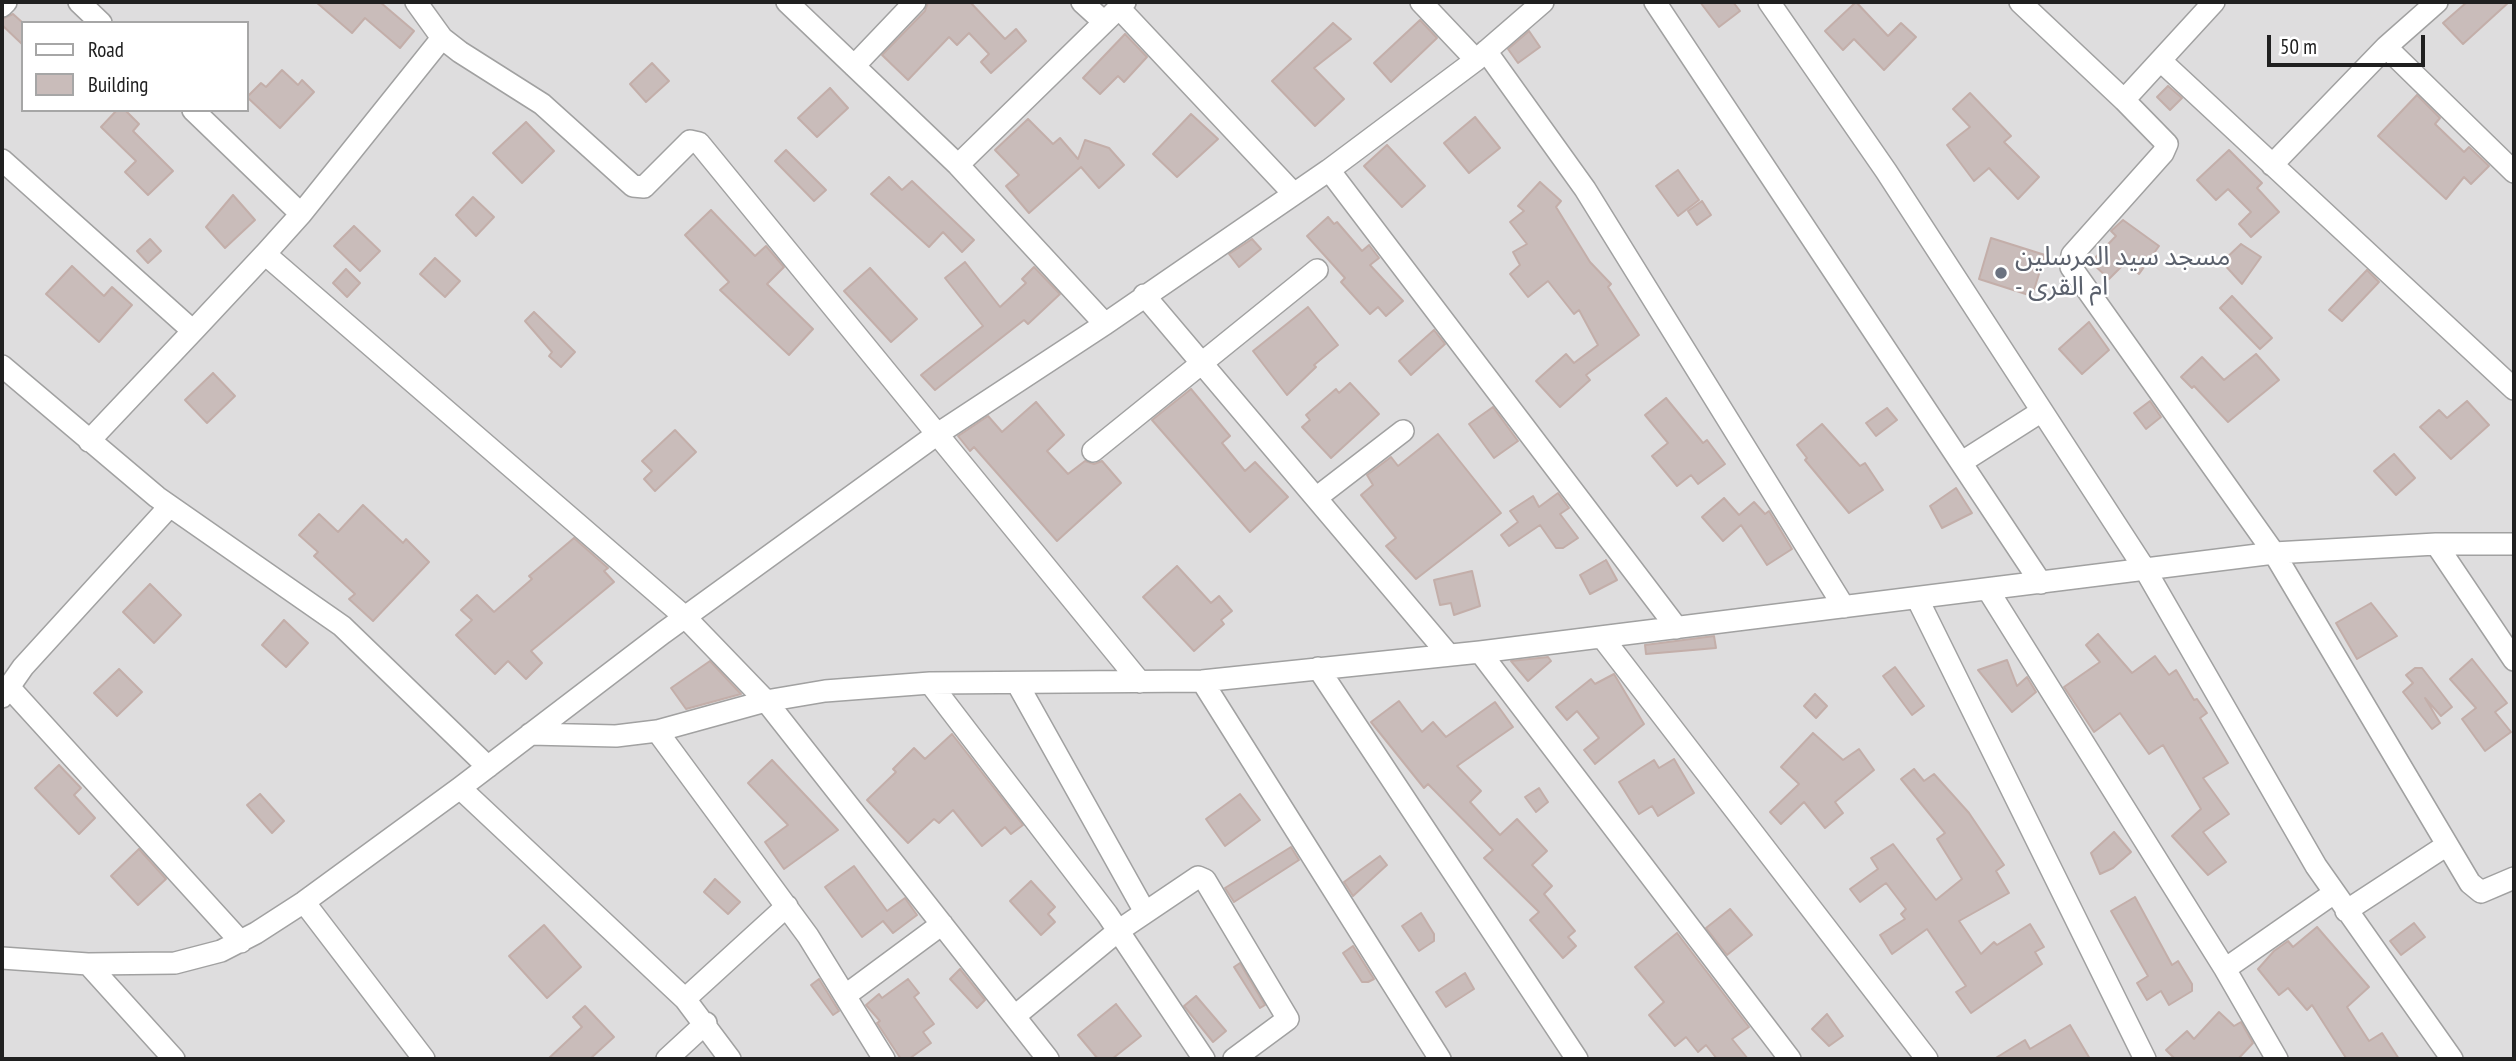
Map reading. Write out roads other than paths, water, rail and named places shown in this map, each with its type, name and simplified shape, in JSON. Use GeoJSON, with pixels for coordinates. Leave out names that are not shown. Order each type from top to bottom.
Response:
{"type":"FeatureCollection","features":[{"type":"Feature","properties":{"kind":"street"},"geometry":{"type":"LineString","coordinates":[[2,6],[6,2]]}},
{"type":"Feature","properties":{"kind":"street"},"geometry":{"type":"LineString","coordinates":[[79,2],[99,21]]}},
{"type":"Feature","properties":{"kind":"street"},"geometry":{"type":"LineString","coordinates":[[416,2],[442,38],[542,104],[638,188],[644,187],[690,141],[699,143],[1140,682]]}},
{"type":"Feature","properties":{"kind":"street"},"geometry":{"type":"LineString","coordinates":[[787,2],[958,165],[1105,324]]}},
{"type":"Feature","properties":{"kind":"street"},"geometry":{"type":"LineString","coordinates":[[854,65],[915,2]]}},
{"type":"Feature","properties":{"kind":"street"},"geometry":{"type":"LineString","coordinates":[[1082,2],[1116,11],[1294,194]]}},
{"type":"Feature","properties":{"kind":"street"},"geometry":{"type":"LineString","coordinates":[[1421,2],[1481,56],[1585,189],[1844,607]]}},
{"type":"Feature","properties":{"kind":"street"},"geometry":{"type":"LineString","coordinates":[[2,958],[88,964],[175,963],[202,958],[242,942],[304,902],[460,788],[685,617],[936,435],[1105,324],[1329,170],[1481,56],[1543,2]]}},
{"type":"Feature","properties":{"kind":"street"},"geometry":{"type":"LineString","coordinates":[[1654,2],[2041,583]]}},
{"type":"Feature","properties":{"kind":"street"},"geometry":{"type":"LineString","coordinates":[[1769,2],[1886,171],[2146,571],[2334,893],[2452,1059]]}},
{"type":"Feature","properties":{"kind":"street"},"geometry":{"type":"LineString","coordinates":[[2020,2],[2167,144],[2164,153],[2072,255],[2071,267],[2274,553],[2475,890],[2488,891],[2514,878]]}},
{"type":"Feature","properties":{"kind":"street"},"geometry":{"type":"LineString","coordinates":[[2124,100],[2214,2]]}},
{"type":"Feature","properties":{"kind":"street"},"geometry":{"type":"LineString","coordinates":[[2272,165],[2386,47],[2437,2]]}},
{"type":"Feature","properties":{"kind":"street"},"geometry":{"type":"LineString","coordinates":[[958,165],[1116,11]]}},
{"type":"Feature","properties":{"kind":"street"},"geometry":{"type":"LineString","coordinates":[[89,441],[301,214],[442,38]]}},
{"type":"Feature","properties":{"kind":"street"},"geometry":{"type":"LineString","coordinates":[[2386,47],[2514,172]]}},
{"type":"Feature","properties":{"kind":"street"},"geometry":{"type":"LineString","coordinates":[[2161,61],[2514,389]]}},
{"type":"Feature","properties":{"kind":"street"},"geometry":{"type":"LineString","coordinates":[[195,112],[301,214]]}},
{"type":"Feature","properties":{"kind":"street"},"geometry":{"type":"LineString","coordinates":[[2,160],[193,331]]}},
{"type":"Feature","properties":{"kind":"street"},"geometry":{"type":"LineString","coordinates":[[1329,170],[1677,628]]}},
{"type":"Feature","properties":{"kind":"street"},"geometry":{"type":"LineString","coordinates":[[265,254],[685,617],[766,701],[1048,1059]]}},
{"type":"Feature","properties":{"kind":"street"},"geometry":{"type":"LineString","coordinates":[[1093,451],[1317,270]]}},
{"type":"Feature","properties":{"kind":"street"},"geometry":{"type":"LineString","coordinates":[[1144,296],[1448,654]]}},
{"type":"Feature","properties":{"kind":"street"},"geometry":{"type":"LineString","coordinates":[[2,366],[169,507],[342,626],[488,767]]}},
{"type":"Feature","properties":{"kind":"street"},"geometry":{"type":"LineString","coordinates":[[1962,462],[2042,411]]}},
{"type":"Feature","properties":{"kind":"street"},"geometry":{"type":"LineString","coordinates":[[1316,498],[1403,431]]}},
{"type":"Feature","properties":{"kind":"street"},"geometry":{"type":"LineString","coordinates":[[169,507],[5,692],[242,942]]}},
{"type":"Feature","properties":{"kind":"street"},"geometry":{"type":"LineString","coordinates":[[2435,544],[2514,660]]}},
{"type":"Feature","properties":{"kind":"street"},"geometry":{"type":"LineString","coordinates":[[530,734],[616,736],[657,731],[766,701],[825,691],[930,683],[1202,681],[1480,652],[2274,553],[2435,544],[2514,544]]}},
{"type":"Feature","properties":{"kind":"street"},"geometry":{"type":"LineString","coordinates":[[1988,590],[2225,969],[2277,1059]]}},
{"type":"Feature","properties":{"kind":"street"},"geometry":{"type":"LineString","coordinates":[[1917,598],[2145,1059]]}},
{"type":"Feature","properties":{"kind":"street"},"geometry":{"type":"LineString","coordinates":[[1602,637],[1927,1059]]}},
{"type":"Feature","properties":{"kind":"street"},"geometry":{"type":"LineString","coordinates":[[1480,652],[1790,1059]]}},
{"type":"Feature","properties":{"kind":"street"},"geometry":{"type":"LineString","coordinates":[[1318,668],[1577,1059]]}},
{"type":"Feature","properties":{"kind":"street"},"geometry":{"type":"LineString","coordinates":[[1202,681],[1440,1059]]}},
{"type":"Feature","properties":{"kind":"street"},"geometry":{"type":"LineString","coordinates":[[930,683],[1118,931],[1204,1059]]}},
{"type":"Feature","properties":{"kind":"street"},"geometry":{"type":"LineString","coordinates":[[1017,683],[1146,912]]}},
{"type":"Feature","properties":{"kind":"street"},"geometry":{"type":"LineString","coordinates":[[657,731],[787,906],[846,995],[884,1059]]}},
{"type":"Feature","properties":{"kind":"street"},"geometry":{"type":"LineString","coordinates":[[460,788],[685,999],[706,1023],[730,1059]]}},
{"type":"Feature","properties":{"kind":"street"},"geometry":{"type":"LineString","coordinates":[[2346,911],[2448,845]]}},
{"type":"Feature","properties":{"kind":"street"},"geometry":{"type":"LineString","coordinates":[[1015,1016],[1118,931],[1198,877],[1202,877],[1287,1016],[1285,1025],[1234,1059]]}},
{"type":"Feature","properties":{"kind":"street"},"geometry":{"type":"LineString","coordinates":[[2225,969],[2334,893]]}},
{"type":"Feature","properties":{"kind":"street"},"geometry":{"type":"LineString","coordinates":[[304,902],[424,1059]]}},
{"type":"Feature","properties":{"kind":"street"},"geometry":{"type":"LineString","coordinates":[[685,999],[787,906]]}},
{"type":"Feature","properties":{"kind":"street"},"geometry":{"type":"LineString","coordinates":[[846,995],[942,924]]}},
{"type":"Feature","properties":{"kind":"street"},"geometry":{"type":"LineString","coordinates":[[88,964],[174,1059]]}},
{"type":"Feature","properties":{"kind":"street"},"geometry":{"type":"LineString","coordinates":[[667,1059],[706,1023]]}},
{"type":"Feature","properties":{"kind":"place","name":"مسجد سيد المرسلين - ام القرى"},"geometry":{"type":"Point","coordinates":[2001,273]}}]}
